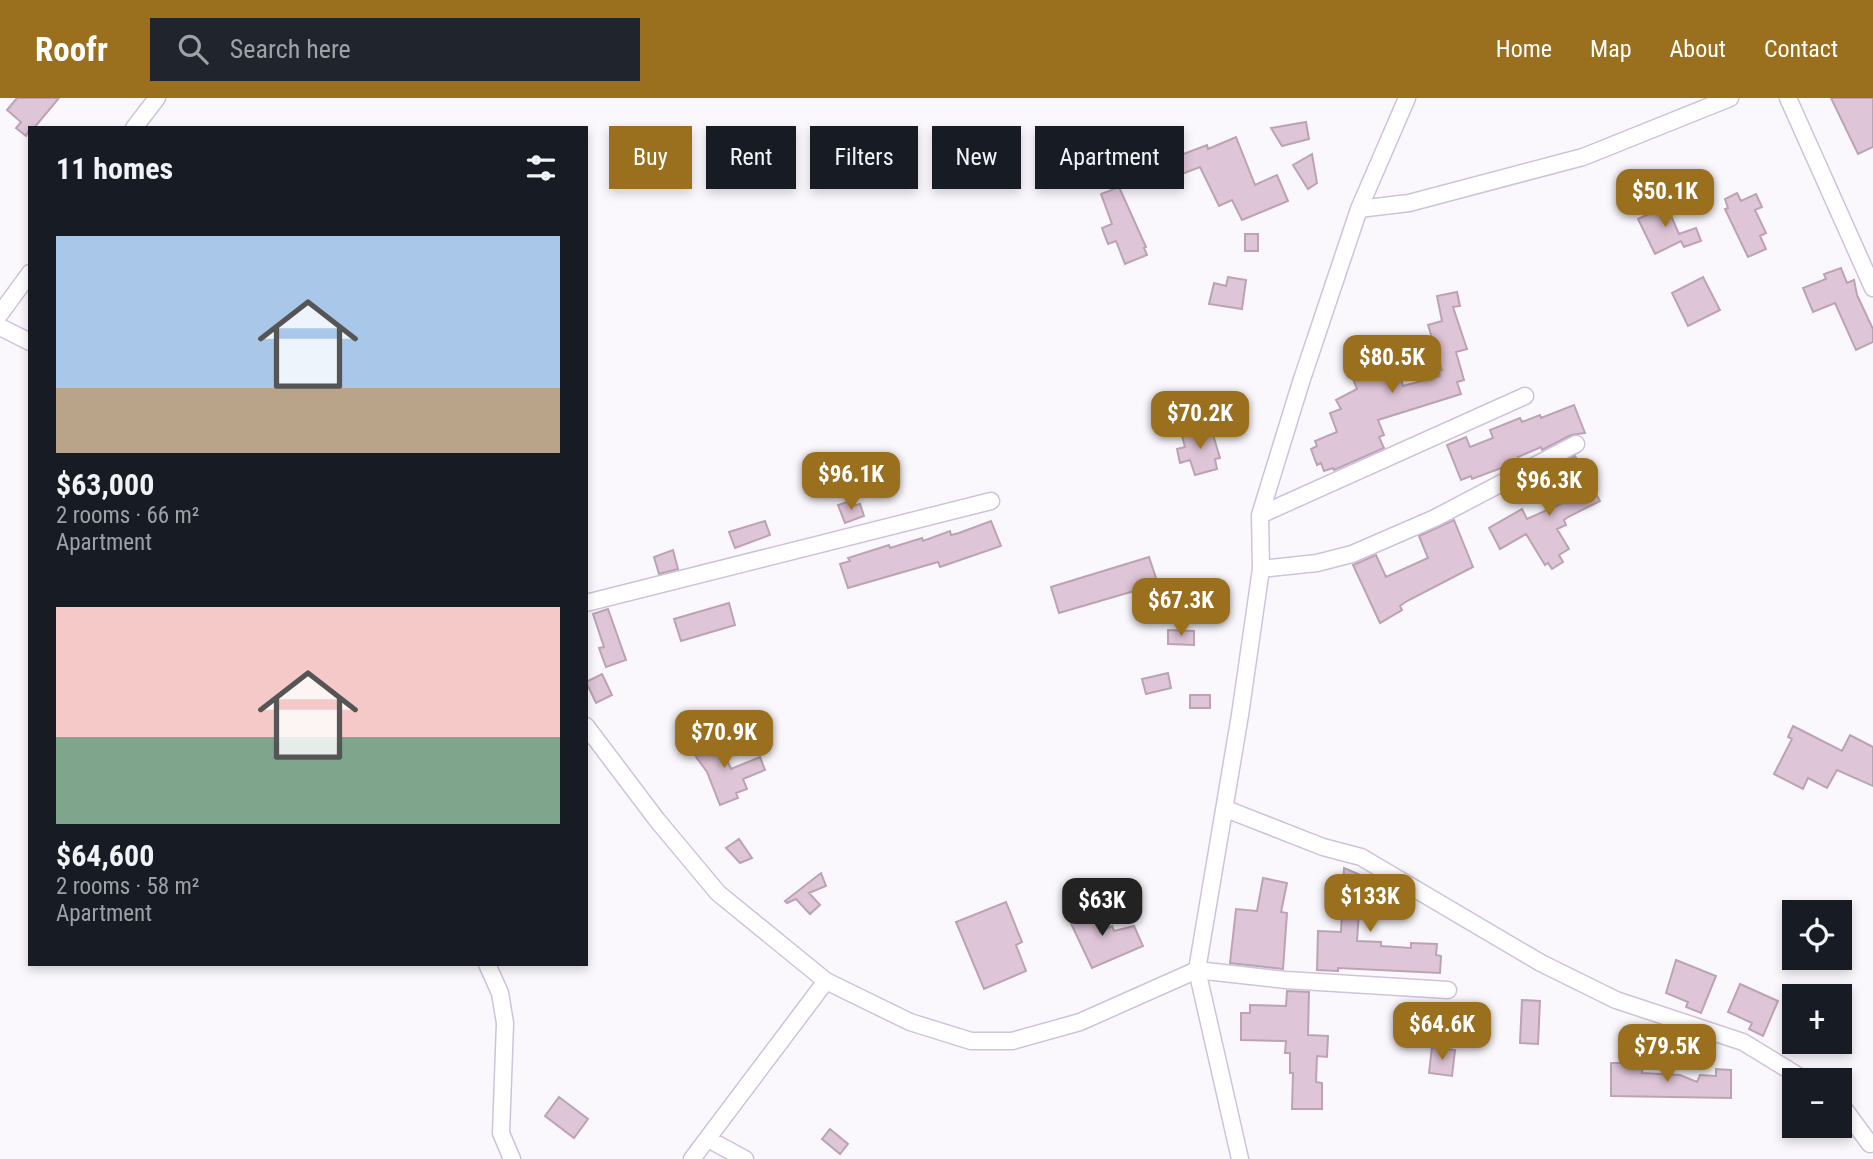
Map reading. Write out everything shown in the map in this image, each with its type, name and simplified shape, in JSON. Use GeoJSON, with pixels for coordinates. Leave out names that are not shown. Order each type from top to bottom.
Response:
{"type":"FeatureCollection","features":[{"type":"Feature","properties":{"kind":"street"},"geometry":{"type":"LineString","coordinates":[[136,126],[157,98]]}},
{"type":"Feature","properties":{"kind":"street"},"geometry":{"type":"LineString","coordinates":[[1240,1159],[1197,970],[1226,808],[1261,569],[1260,515],[1359,209],[1407,98]]}},
{"type":"Feature","properties":{"kind":"street"},"geometry":{"type":"LineString","coordinates":[[1359,209],[1409,203],[1583,157],[1730,98]]}},
{"type":"Feature","properties":{"kind":"street"},"geometry":{"type":"LineString","coordinates":[[1788,98],[1873,288]]}},
{"type":"Feature","properties":{"kind":"street"},"geometry":{"type":"LineString","coordinates":[[0,314],[28,276]]}},
{"type":"Feature","properties":{"kind":"street"},"geometry":{"type":"LineString","coordinates":[[0,327],[28,341]]}},
{"type":"Feature","properties":{"kind":"street"},"geometry":{"type":"LineString","coordinates":[[1260,515],[1525,396]]}},
{"type":"Feature","properties":{"kind":"street"},"geometry":{"type":"LineString","coordinates":[[1261,569],[1317,563],[1352,554],[1391,539],[1576,444]]}},
{"type":"Feature","properties":{"kind":"street"},"geometry":{"type":"LineString","coordinates":[[588,602],[991,501]]}},
{"type":"Feature","properties":{"kind":"street"},"geometry":{"type":"LineString","coordinates":[[588,729],[657,820],[718,893],[827,981],[922,1026],[971,1041],[1030,1037],[1080,1022],[1197,970],[1286,980],[1448,990]]}},
{"type":"Feature","properties":{"kind":"street"},"geometry":{"type":"LineString","coordinates":[[1226,808],[1323,847],[1361,857],[1541,963],[1616,1000],[1743,1042],[1785,1068]]}},
{"type":"Feature","properties":{"kind":"street"},"geometry":{"type":"LineString","coordinates":[[488,966],[500,993],[505,1023],[501,1133],[512,1159]]}},
{"type":"Feature","properties":{"kind":"street"},"geometry":{"type":"LineString","coordinates":[[692,1159],[777,1043],[827,981]]}},
{"type":"Feature","properties":{"kind":"street"},"geometry":{"type":"LineString","coordinates":[[1852,1120],[1870,1144]]}},
{"type":"Feature","properties":{"kind":"street"},"geometry":{"type":"LineString","coordinates":[[708,1139],[745,1159]]}},
{"type":"Feature","properties":{"kind":"building"},"geometry":{"type":"Polygon","coordinates":[[[17,98],[59,98],[36,126],[28,126],[26,136],[16,128],[21,122],[7,110],[17,98]]]}},
{"type":"Feature","properties":{"kind":"building"},"geometry":{"type":"Polygon","coordinates":[[[1831,98],[1873,98],[1873,147],[1858,154],[1831,98]]]}},
{"type":"Feature","properties":{"kind":"building"},"geometry":{"type":"Polygon","coordinates":[[[1306,122],[1309,139],[1282,146],[1271,128],[1306,122]]]}},
{"type":"Feature","properties":{"kind":"building"},"geometry":{"type":"Polygon","coordinates":[[[1236,137],[1255,185],[1277,175],[1288,201],[1242,220],[1232,200],[1219,206],[1200,167],[1184,173],[1184,154],[1207,145],[1208,149],[1236,137]]]}},
{"type":"Feature","properties":{"kind":"building"},"geometry":{"type":"Polygon","coordinates":[[[1312,154],[1317,183],[1308,189],[1293,165],[1312,154]]]}},
{"type":"Feature","properties":{"kind":"building"},"geometry":{"type":"Polygon","coordinates":[[[1120,189],[1146,247],[1144,248],[1147,255],[1125,264],[1116,241],[1108,244],[1102,228],[1112,224],[1101,194],[1120,189]]]}},
{"type":"Feature","properties":{"kind":"building"},"geometry":{"type":"Polygon","coordinates":[[[1737,193],[1741,201],[1756,194],[1762,207],[1755,210],[1766,233],[1760,236],[1766,249],[1748,257],[1725,209],[1728,208],[1725,199],[1737,193]]]}},
{"type":"Feature","properties":{"kind":"building"},"geometry":{"type":"Polygon","coordinates":[[[1664,200],[1679,234],[1696,228],[1701,241],[1684,247],[1681,241],[1655,254],[1638,219],[1651,213],[1649,207],[1664,200]]]}},
{"type":"Feature","properties":{"kind":"building"},"geometry":{"type":"Polygon","coordinates":[[[1245,234],[1258,234],[1258,251],[1245,251],[1245,234]]]}},
{"type":"Feature","properties":{"kind":"building"},"geometry":{"type":"Polygon","coordinates":[[[1841,268],[1847,283],[1854,280],[1857,295],[1873,329],[1873,342],[1856,350],[1835,303],[1813,312],[1803,288],[1826,279],[1824,274],[1841,268]]]}},
{"type":"Feature","properties":{"kind":"building"},"geometry":{"type":"Polygon","coordinates":[[[1228,277],[1246,280],[1242,309],[1209,304],[1214,283],[1226,286],[1228,277]]]}},
{"type":"Feature","properties":{"kind":"building"},"geometry":{"type":"Polygon","coordinates":[[[1703,277],[1720,310],[1688,326],[1672,293],[1703,277]]]}},
{"type":"Feature","properties":{"kind":"building"},"geometry":{"type":"Polygon","coordinates":[[[1457,292],[1460,306],[1453,307],[1467,349],[1456,352],[1464,380],[1457,382],[1461,394],[1378,420],[1384,435],[1379,437],[1384,448],[1334,470],[1324,471],[1321,463],[1317,465],[1311,449],[1317,446],[1315,441],[1337,432],[1330,413],[1341,409],[1336,400],[1357,389],[1353,379],[1367,374],[1367,368],[1396,360],[1403,386],[1440,376],[1439,371],[1442,370],[1428,325],[1442,321],[1437,296],[1457,292]]]}},
{"type":"Feature","properties":{"kind":"building"},"geometry":{"type":"Polygon","coordinates":[[[1574,405],[1585,433],[1571,435],[1542,450],[1541,447],[1518,457],[1520,461],[1472,479],[1471,476],[1461,480],[1447,445],[1466,437],[1470,447],[1493,438],[1490,430],[1520,418],[1522,422],[1540,415],[1541,418],[1574,405]]]}},
{"type":"Feature","properties":{"kind":"building"},"geometry":{"type":"Polygon","coordinates":[[[1211,428],[1220,458],[1215,459],[1217,469],[1195,475],[1190,460],[1180,463],[1177,449],[1185,447],[1182,436],[1211,428]]]}},
{"type":"Feature","properties":{"kind":"building"},"geometry":{"type":"Polygon","coordinates":[[[1575,456],[1600,501],[1568,517],[1564,520],[1566,525],[1557,529],[1569,549],[1559,555],[1563,562],[1552,569],[1548,563],[1545,565],[1526,534],[1500,549],[1489,528],[1522,509],[1527,519],[1574,498],[1558,465],[1575,456]]]}},
{"type":"Feature","properties":{"kind":"building"},"geometry":{"type":"Polygon","coordinates":[[[850,501],[852,506],[860,504],[864,516],[845,523],[838,505],[850,501]]]}},
{"type":"Feature","properties":{"kind":"building"},"geometry":{"type":"Polygon","coordinates":[[[1454,520],[1473,567],[1407,601],[1400,606],[1402,610],[1380,623],[1353,565],[1376,555],[1386,577],[1428,558],[1419,536],[1454,520]]]}},
{"type":"Feature","properties":{"kind":"building"},"geometry":{"type":"Polygon","coordinates":[[[765,521],[770,535],[735,548],[729,532],[765,521]]]}},
{"type":"Feature","properties":{"kind":"building"},"geometry":{"type":"Polygon","coordinates":[[[991,521],[1001,546],[940,567],[938,562],[848,588],[840,564],[850,561],[848,558],[889,545],[890,548],[922,538],[923,541],[950,531],[951,535],[959,533],[991,521]]]}},
{"type":"Feature","properties":{"kind":"building"},"geometry":{"type":"Polygon","coordinates":[[[673,550],[678,569],[659,574],[654,557],[673,550]]]}},
{"type":"Feature","properties":{"kind":"building"},"geometry":{"type":"Polygon","coordinates":[[[1149,557],[1158,584],[1059,613],[1051,587],[1149,557]]]}},
{"type":"Feature","properties":{"kind":"building"},"geometry":{"type":"Polygon","coordinates":[[[729,603],[735,625],[681,641],[674,619],[729,603]]]}},
{"type":"Feature","properties":{"kind":"building"},"geometry":{"type":"Polygon","coordinates":[[[608,609],[626,660],[606,667],[599,648],[604,647],[593,614],[608,609]]]}},
{"type":"Feature","properties":{"kind":"building"},"geometry":{"type":"Polygon","coordinates":[[[1168,630],[1194,631],[1194,645],[1168,644],[1168,630]]]}},
{"type":"Feature","properties":{"kind":"building"},"geometry":{"type":"Polygon","coordinates":[[[1168,673],[1171,688],[1146,694],[1142,679],[1168,673]]]}},
{"type":"Feature","properties":{"kind":"building"},"geometry":{"type":"Polygon","coordinates":[[[602,674],[612,695],[596,703],[588,681],[602,674]]]}},
{"type":"Feature","properties":{"kind":"building"},"geometry":{"type":"Polygon","coordinates":[[[1190,695],[1210,695],[1210,708],[1190,708],[1190,695]]]}},
{"type":"Feature","properties":{"kind":"building"},"geometry":{"type":"Polygon","coordinates":[[[1793,726],[1842,751],[1850,735],[1873,747],[1873,786],[1837,770],[1827,788],[1808,778],[1803,789],[1774,774],[1792,739],[1788,737],[1793,726]]]}},
{"type":"Feature","properties":{"kind":"building"},"geometry":{"type":"Polygon","coordinates":[[[708,733],[719,753],[723,751],[731,769],[760,757],[765,770],[743,779],[747,789],[736,793],[738,798],[720,805],[707,772],[689,747],[708,733]]]}},
{"type":"Feature","properties":{"kind":"building"},"geometry":{"type":"Polygon","coordinates":[[[739,839],[752,858],[740,863],[726,848],[739,839]]]}},
{"type":"Feature","properties":{"kind":"building"},"geometry":{"type":"Polygon","coordinates":[[[1344,868],[1400,892],[1389,919],[1359,913],[1357,941],[1411,948],[1411,943],[1437,944],[1436,955],[1441,956],[1440,973],[1338,968],[1338,971],[1317,970],[1318,931],[1341,932],[1344,868]]]}},
{"type":"Feature","properties":{"kind":"building"},"geometry":{"type":"Polygon","coordinates":[[[821,873],[826,886],[809,893],[820,905],[810,914],[796,899],[787,903],[785,901],[821,873]]]}},
{"type":"Feature","properties":{"kind":"building"},"geometry":{"type":"Polygon","coordinates":[[[1263,878],[1287,883],[1281,912],[1287,913],[1283,969],[1230,963],[1236,909],[1257,911],[1263,878]]]}},
{"type":"Feature","properties":{"kind":"building"},"geometry":{"type":"Polygon","coordinates":[[[1006,902],[1022,942],[1016,945],[1026,971],[984,989],[956,922],[1006,902]]]}},
{"type":"Feature","properties":{"kind":"building"},"geometry":{"type":"Polygon","coordinates":[[[1090,904],[1100,932],[1112,926],[1114,931],[1134,926],[1143,946],[1092,968],[1066,913],[1090,904]]]}},
{"type":"Feature","properties":{"kind":"building"},"geometry":{"type":"Polygon","coordinates":[[[1676,960],[1716,976],[1701,1013],[1686,1007],[1688,1002],[1666,993],[1676,960]]]}},
{"type":"Feature","properties":{"kind":"building"},"geometry":{"type":"Polygon","coordinates":[[[1740,984],[1778,1001],[1763,1036],[1749,1029],[1752,1023],[1728,1012],[1740,984]]]}},
{"type":"Feature","properties":{"kind":"building"},"geometry":{"type":"Polygon","coordinates":[[[1287,991],[1309,992],[1308,1035],[1328,1036],[1327,1057],[1317,1056],[1316,1082],[1322,1083],[1322,1109],[1292,1109],[1293,1073],[1290,1073],[1290,1053],[1285,1053],[1286,1041],[1241,1040],[1241,1013],[1250,1013],[1250,1005],[1286,1006],[1287,991]]]}},
{"type":"Feature","properties":{"kind":"building"},"geometry":{"type":"Polygon","coordinates":[[[1522,1000],[1540,1001],[1538,1044],[1520,1043],[1522,1000]]]}},
{"type":"Feature","properties":{"kind":"building"},"geometry":{"type":"Polygon","coordinates":[[[1432,1047],[1455,1050],[1452,1076],[1429,1073],[1432,1047]]]}},
{"type":"Feature","properties":{"kind":"building"},"geometry":{"type":"Polygon","coordinates":[[[1611,1063],[1643,1063],[1642,1073],[1680,1075],[1697,1082],[1700,1075],[1716,1076],[1716,1069],[1731,1070],[1731,1098],[1611,1096],[1611,1063]]]}},
{"type":"Feature","properties":{"kind":"building"},"geometry":{"type":"Polygon","coordinates":[[[559,1097],[588,1119],[574,1138],[545,1116],[559,1097]]]}},
{"type":"Feature","properties":{"kind":"building"},"geometry":{"type":"Polygon","coordinates":[[[830,1129],[848,1144],[840,1154],[822,1139],[830,1129]]]}}]}
